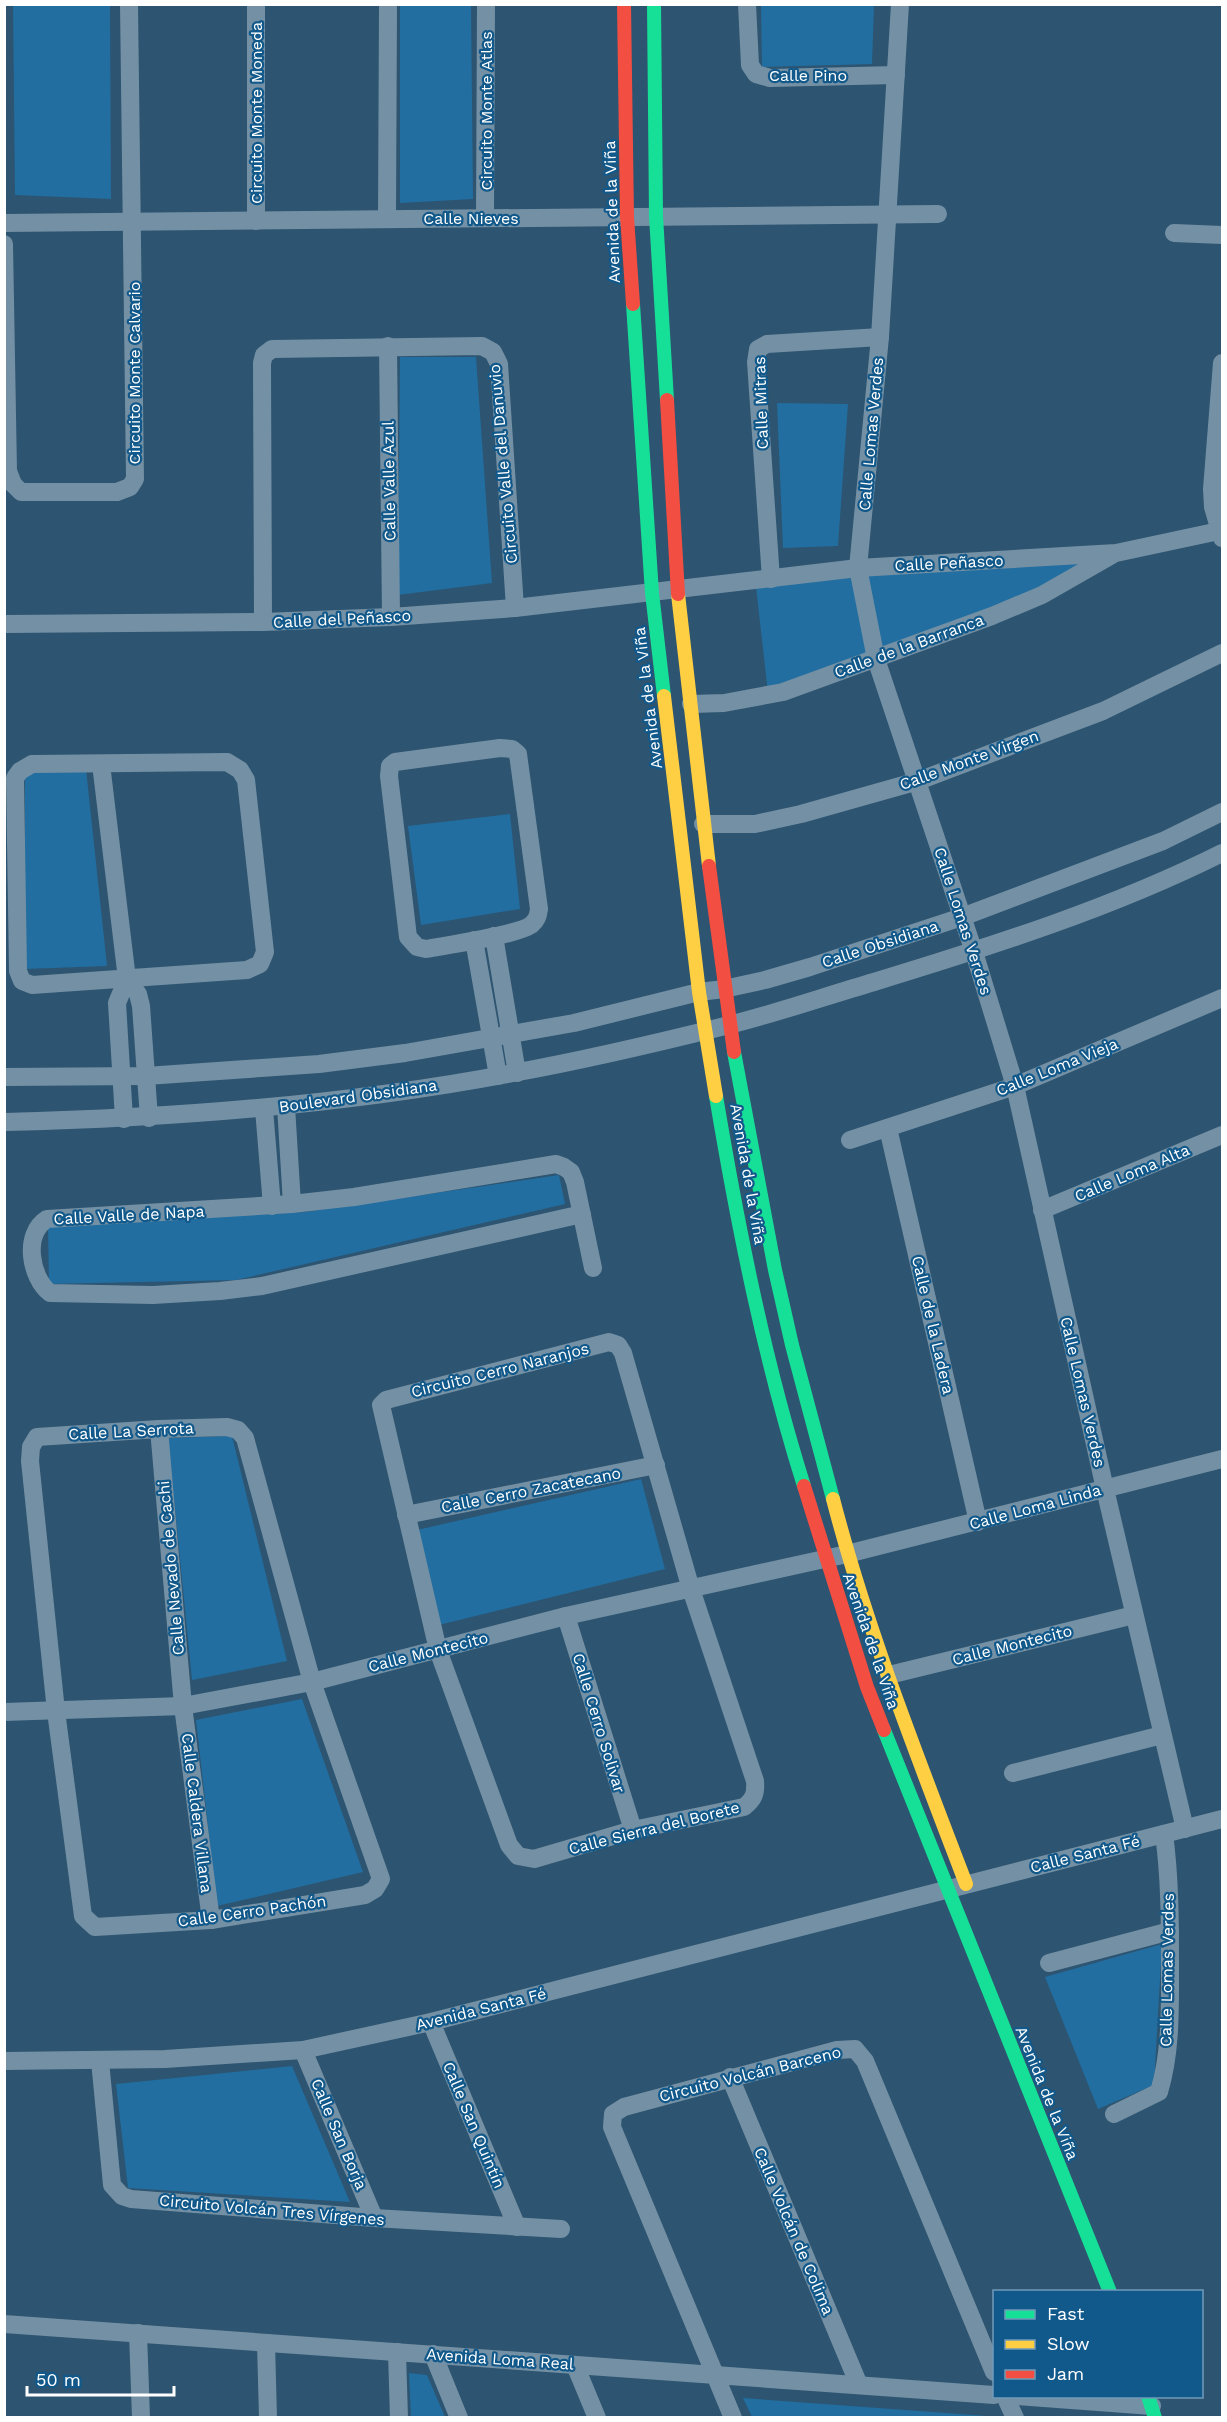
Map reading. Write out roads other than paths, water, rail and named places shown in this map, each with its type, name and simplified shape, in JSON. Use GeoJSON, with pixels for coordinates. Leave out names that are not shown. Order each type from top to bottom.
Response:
{"type":"FeatureCollection","features":[{"type":"Feature","properties":{"kind":"street"},"geometry":{"type":"LineString","coordinates":[[129,4],[133,222]]}},
{"type":"Feature","properties":{"kind":"street","name":"Circuito Monte Moneda"},"geometry":{"type":"LineString","coordinates":[[256,4],[256,220]]}},
{"type":"Feature","properties":{"kind":"street"},"geometry":{"type":"LineString","coordinates":[[387,219],[388,4]]}},
{"type":"Feature","properties":{"kind":"street","name":"Circuito Monte Atlas"},"geometry":{"type":"LineString","coordinates":[[485,218],[486,4]]}},
{"type":"Feature","properties":{"kind":"street","name":"Avenida de la Viña"},"geometry":{"type":"LineString","coordinates":[[624,4],[627,217],[652,592],[699,992],[729,1175],[786,1429],[867,1687],[1109,2290]]}},
{"type":"Feature","properties":{"kind":"street","name":"Avenida de la Viña"},"geometry":{"type":"LineString","coordinates":[[654,4],[656,216],[678,590],[703,824],[729,1025],[777,1280],[847,1554],[966,1884]]}},
{"type":"Feature","properties":{"kind":"street","name":"Calle Pino"},"geometry":{"type":"LineString","coordinates":[[747,4],[750,65],[756,74],[770,78],[896,75]]}},
{"type":"Feature","properties":{"kind":"street","name":"Calle Lomas Verdes"},"geometry":{"type":"LineString","coordinates":[[900,4],[880,337],[858,568],[876,659],[974,952],[1015,1086],[1041,1210],[1185,1829]]}},
{"type":"Feature","properties":{"kind":"street","name":"Calle Nieves"},"geometry":{"type":"LineString","coordinates":[[4,223],[938,213]]}},
{"type":"Feature","properties":{"kind":"street","name":"Circuito Monte Calvario"},"geometry":{"type":"LineString","coordinates":[[4,244],[8,471],[13,484],[21,492],[117,492],[130,487],[135,479],[133,222]]}},
{"type":"Feature","properties":{"kind":"street"},"geometry":{"type":"LineString","coordinates":[[1174,233],[1222,236]]}},
{"type":"Feature","properties":{"kind":"street","name":"Calle Mitras"},"geometry":{"type":"LineString","coordinates":[[771,579],[756,362],[758,350],[767,344],[880,337]]}},
{"type":"Feature","properties":{"kind":"street","name":"Calle Valle Azul"},"geometry":{"type":"LineString","coordinates":[[388,346],[391,617]]}},
{"type":"Feature","properties":{"kind":"street","name":"Circuito Valle del Danuvio"},"geometry":{"type":"LineString","coordinates":[[263,622],[261,363],[264,355],[272,349],[482,346],[493,352],[499,364],[514,608]]}},
{"type":"Feature","properties":{"kind":"street"},"geometry":{"type":"LineString","coordinates":[[1221,534],[1213,507],[1212,489],[1222,363]]}},
{"type":"Feature","properties":{"kind":"street","name":"Calle Peñasco"},"geometry":{"type":"LineString","coordinates":[[678,590],[858,568],[1116,553],[1221,534]]}},
{"type":"Feature","properties":{"kind":"street","name":"Calle de la Barranca"},"geometry":{"type":"LineString","coordinates":[[691,704],[724,703],[783,693],[992,616],[1042,595],[1116,553]]}},
{"type":"Feature","properties":{"kind":"street","name":"Calle del Peñasco"},"geometry":{"type":"LineString","coordinates":[[4,624],[263,622],[391,617],[514,608],[678,590]]}},
{"type":"Feature","properties":{"kind":"street","name":"Calle Monte Virgen"},"geometry":{"type":"LineString","coordinates":[[703,824],[756,824],[801,814],[918,781],[1102,711],[1222,653]]}},
{"type":"Feature","properties":{"kind":"street"},"geometry":{"type":"LineString","coordinates":[[500,748],[512,749],[518,754],[539,909],[537,919],[530,926],[494,936],[426,949],[417,947],[408,938],[389,776],[390,766],[395,762],[500,748]]}},
{"type":"Feature","properties":{"kind":"street"},"geometry":{"type":"LineString","coordinates":[[227,762],[240,770],[246,780],[264,958],[260,964],[247,970],[127,979],[32,985],[22,981],[18,971],[15,778],[20,771],[32,764],[227,762]]}},
{"type":"Feature","properties":{"kind":"street"},"geometry":{"type":"LineString","coordinates":[[101,764],[127,979],[138,994],[141,1006],[149,1118]]}},
{"type":"Feature","properties":{"kind":"street","name":"Calle Obsidiana"},"geometry":{"type":"LineString","coordinates":[[699,992],[724,989],[810,967],[962,917],[1163,841],[1222,812]]}},
{"type":"Feature","properties":{"kind":"street","name":"Calle Obsidiana"},"geometry":{"type":"LineString","coordinates":[[706,1030],[974,952],[1168,880],[1222,852]]}},
{"type":"Feature","properties":{"kind":"street"},"geometry":{"type":"LineString","coordinates":[[494,936],[517,1072]]}},
{"type":"Feature","properties":{"kind":"street"},"geometry":{"type":"LineString","coordinates":[[474,940],[498,1076]]}},
{"type":"Feature","properties":{"kind":"street"},"geometry":{"type":"LineString","coordinates":[[124,1119],[117,1003],[127,979]]}},
{"type":"Feature","properties":{"kind":"street"},"geometry":{"type":"LineString","coordinates":[[4,1077],[146,1076],[319,1064],[492,1039],[637,1008],[699,992]]}},
{"type":"Feature","properties":{"kind":"street","name":"Calle Loma Vieja"},"geometry":{"type":"LineString","coordinates":[[850,1140],[1015,1086],[1222,998]]}},
{"type":"Feature","properties":{"kind":"street","name":"Boulevard Obsidiana"},"geometry":{"type":"LineString","coordinates":[[4,1122],[149,1118],[286,1106],[393,1093],[498,1076],[706,1030]]}},
{"type":"Feature","properties":{"kind":"street"},"geometry":{"type":"LineString","coordinates":[[286,1106],[292,1204]]}},
{"type":"Feature","properties":{"kind":"street"},"geometry":{"type":"LineString","coordinates":[[264,1108],[272,1206]]}},
{"type":"Feature","properties":{"kind":"street","name":"Calle de la Ladera"},"geometry":{"type":"LineString","coordinates":[[888,1128],[978,1522]]}},
{"type":"Feature","properties":{"kind":"street","name":"Calle Loma Alta"},"geometry":{"type":"LineString","coordinates":[[1041,1210],[1222,1135]]}},
{"type":"Feature","properties":{"kind":"street","name":"Calle Valle de Napa"},"geometry":{"type":"LineString","coordinates":[[582,1214],[310,1277],[220,1291],[153,1295],[50,1293],[37,1276],[33,1263],[34,1234],[39,1224],[47,1219],[292,1204],[376,1194],[556,1164],[571,1172],[582,1214],[593,1268]]}},
{"type":"Feature","properties":{"kind":"street","name":"Circuito Cerro Naranjos"},"geometry":{"type":"LineString","coordinates":[[438,1650],[381,1405],[386,1400],[609,1342],[618,1345],[623,1353],[691,1589]]}},
{"type":"Feature","properties":{"kind":"street","name":"Calle La Serrota"},"geometry":{"type":"LineString","coordinates":[[56,1711],[30,1461],[30,1447],[37,1437],[159,1429],[227,1427],[238,1430],[245,1438],[312,1682]]}},
{"type":"Feature","properties":{"kind":"street","name":"Calle Nevado de Cachi"},"geometry":{"type":"LineString","coordinates":[[159,1429],[183,1707]]}},
{"type":"Feature","properties":{"kind":"street","name":"Calle Loma Linda"},"geometry":{"type":"LineString","coordinates":[[847,1554],[1222,1459]]}},
{"type":"Feature","properties":{"kind":"street","name":"Calle Cerro Zacatecano"},"geometry":{"type":"LineString","coordinates":[[406,1515],[657,1465]]}},
{"type":"Feature","properties":{"kind":"street","name":"Calle Montecito"},"geometry":{"type":"LineString","coordinates":[[4,1712],[183,1707],[312,1682],[566,1616],[847,1554]]}},
{"type":"Feature","properties":{"kind":"street","name":"Calle Sierra del Borete"},"geometry":{"type":"LineString","coordinates":[[438,1650],[509,1845],[518,1856],[534,1859],[633,1830],[744,1807],[752,1801],[756,1792],[755,1781],[691,1589]]}},
{"type":"Feature","properties":{"kind":"street","name":"Calle Montecito"},"geometry":{"type":"LineString","coordinates":[[890,1675],[1134,1615]]}},
{"type":"Feature","properties":{"kind":"street","name":"Calle Cerro Solivar"},"geometry":{"type":"LineString","coordinates":[[566,1616],[633,1830]]}},
{"type":"Feature","properties":{"kind":"street","name":"Calle Cerro Pachón"},"geometry":{"type":"LineString","coordinates":[[56,1711],[82,1916],[95,1927],[211,1920],[366,1895],[375,1889],[381,1878],[312,1682]]}},
{"type":"Feature","properties":{"kind":"street","name":"Calle Caldera Villana"},"geometry":{"type":"LineString","coordinates":[[183,1707],[211,1920]]}},
{"type":"Feature","properties":{"kind":"street"},"geometry":{"type":"LineString","coordinates":[[1013,1773],[1162,1735]]}},
{"type":"Feature","properties":{"kind":"street","name":"Calle Santa Fé"},"geometry":{"type":"LineString","coordinates":[[947,1889],[1222,1819]]}},
{"type":"Feature","properties":{"kind":"street","name":"Calle Lomas Verdes"},"geometry":{"type":"LineString","coordinates":[[1114,2114],[1159,2092],[1164,2076],[1170,2010],[1170,1931],[1168,1862],[1164,1834]]}},
{"type":"Feature","properties":{"kind":"street","name":"Avenida Santa Fé"},"geometry":{"type":"LineString","coordinates":[[4,2061],[100,2061],[303,2050],[431,2022],[947,1889]]}},
{"type":"Feature","properties":{"kind":"street"},"geometry":{"type":"LineString","coordinates":[[1049,1963],[1170,1931]]}},
{"type":"Feature","properties":{"kind":"street","name":"Calle San Quintín"},"geometry":{"type":"LineString","coordinates":[[431,2022],[517,2228]]}},
{"type":"Feature","properties":{"kind":"street","name":"Circuito Volcán Barceno"},"geometry":{"type":"LineString","coordinates":[[714,2375],[612,2127],[613,2114],[624,2107],[730,2078],[837,2050],[855,2049],[865,2061],[993,2370]]}},
{"type":"Feature","properties":{"kind":"street","name":"Calle San Borja"},"geometry":{"type":"LineString","coordinates":[[303,2050],[375,2218]]}},
{"type":"Feature","properties":{"kind":"street","name":"Circuito Volcán Tres Vírgenes"},"geometry":{"type":"LineString","coordinates":[[100,2061],[112,2185],[122,2196],[131,2199],[375,2218],[561,2229]]}},
{"type":"Feature","properties":{"kind":"street","name":"Calle Volcán de Colima"},"geometry":{"type":"LineString","coordinates":[[730,2078],[859,2385]]}},
{"type":"Feature","properties":{"kind":"street","name":"Avenida Loma Real"},"geometry":{"type":"LineString","coordinates":[[4,2324],[993,2395]]}},
{"type":"Feature","properties":{"kind":"street"},"geometry":{"type":"LineString","coordinates":[[138,2333],[141,2418]]}},
{"type":"Feature","properties":{"kind":"street"},"geometry":{"type":"LineString","coordinates":[[266,2343],[268,2418]]}},
{"type":"Feature","properties":{"kind":"street"},"geometry":{"type":"LineString","coordinates":[[397,2352],[399,2418]]}},
{"type":"Feature","properties":{"kind":"street"},"geometry":{"type":"LineString","coordinates":[[433,2354],[459,2418]]}},
{"type":"Feature","properties":{"kind":"street"},"geometry":{"type":"LineString","coordinates":[[575,2365],[597,2418]]}},
{"type":"Feature","properties":{"kind":"street"},"geometry":{"type":"LineString","coordinates":[[714,2375],[733,2418]]}},
{"type":"Feature","properties":{"kind":"street"},"geometry":{"type":"LineString","coordinates":[[1005,2398],[1015,2418]]}},
{"type":"Feature","properties":{"kind":"street"},"geometry":{"type":"LineString","coordinates":[[1030,2398],[1152,2407]]}}]}
